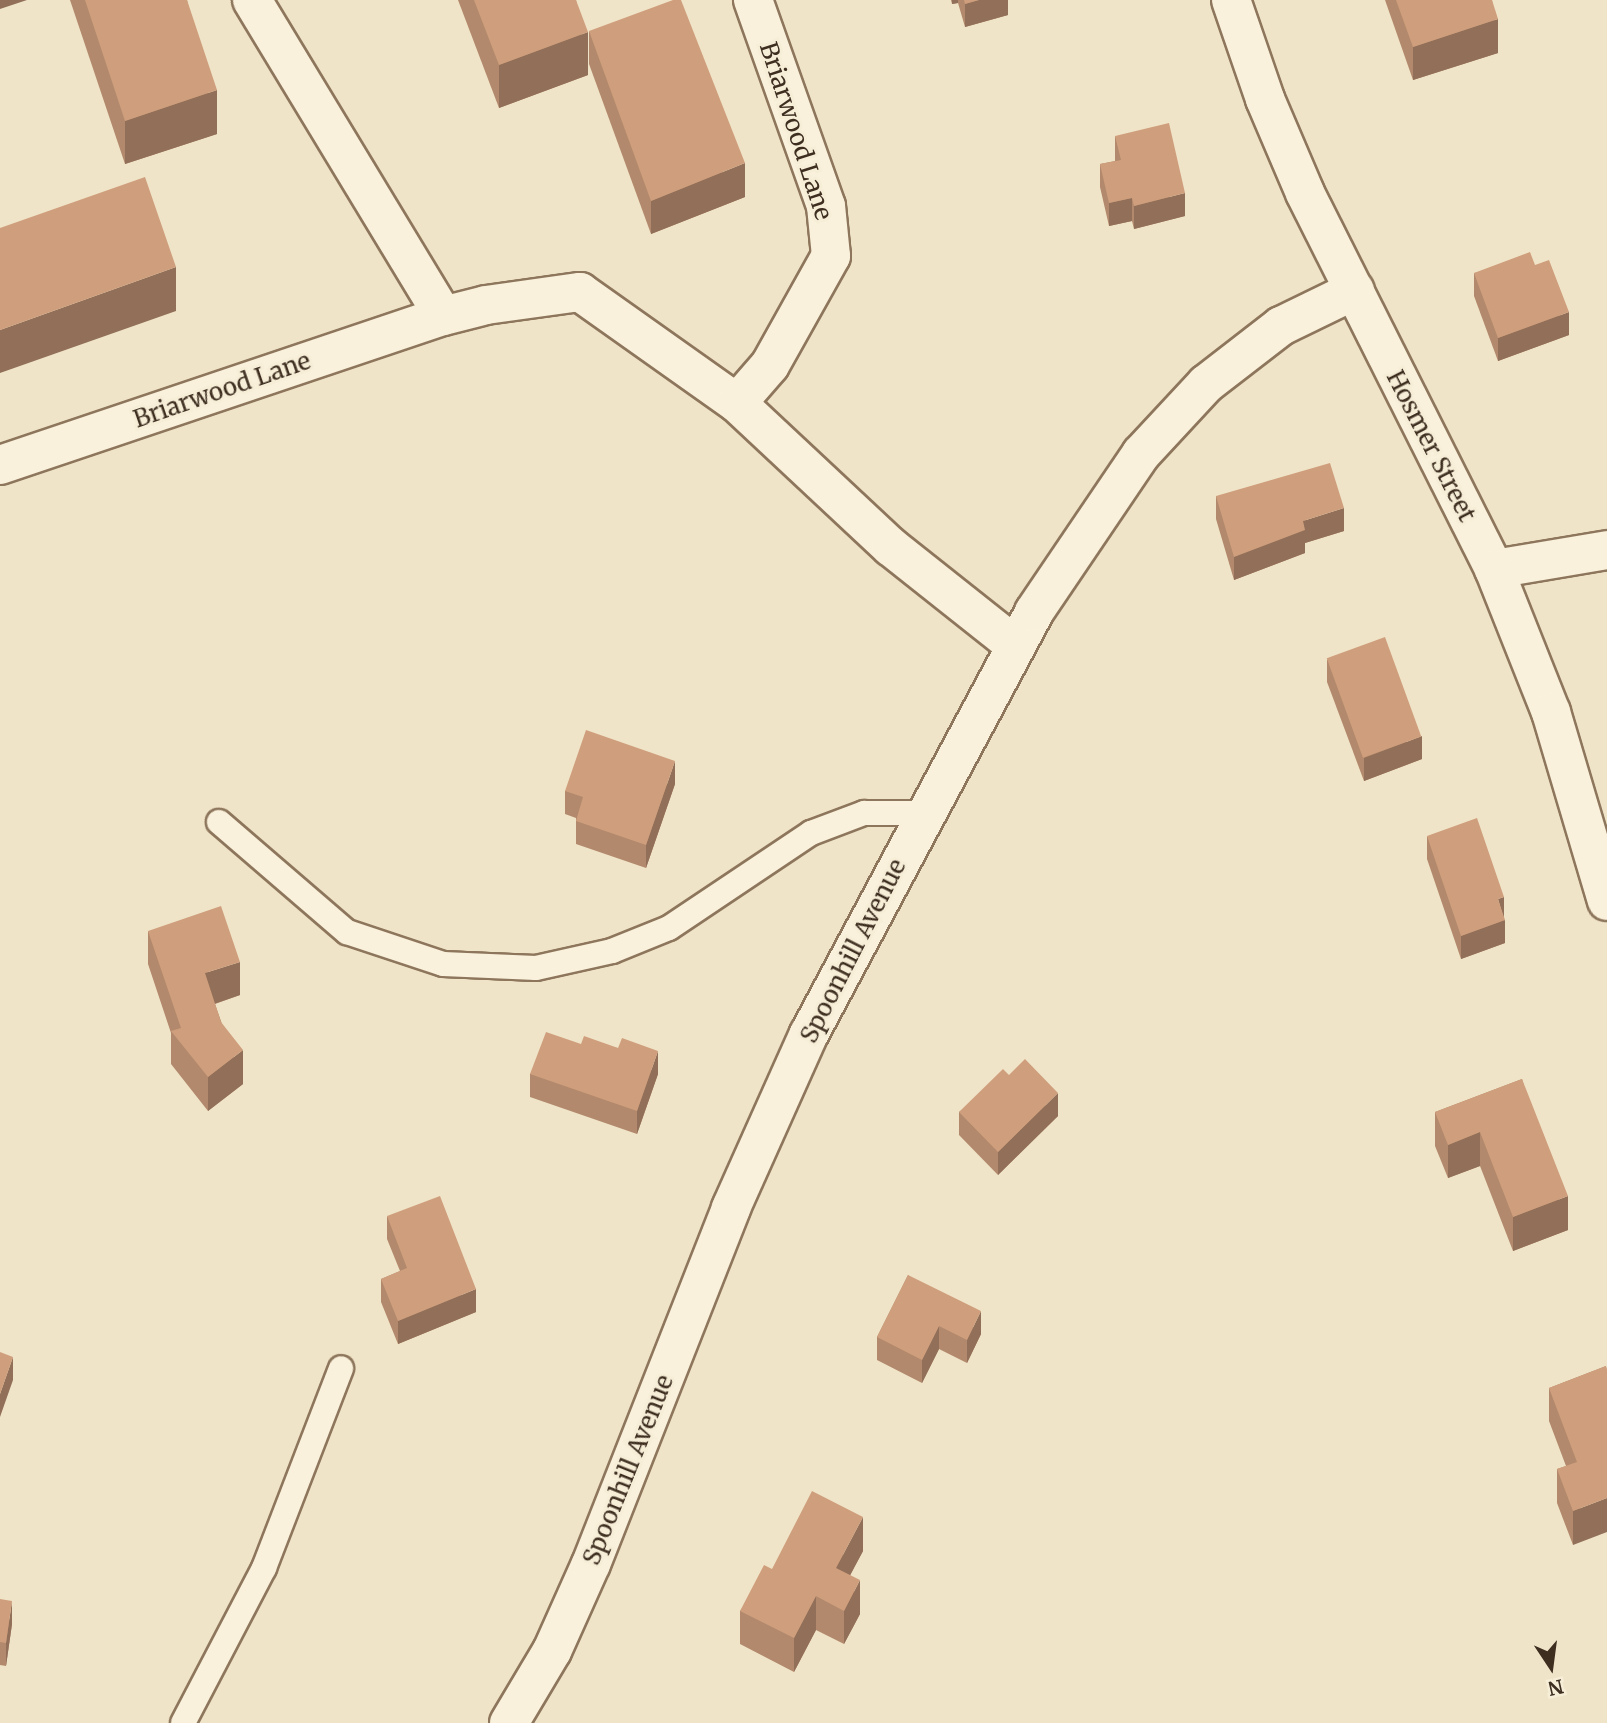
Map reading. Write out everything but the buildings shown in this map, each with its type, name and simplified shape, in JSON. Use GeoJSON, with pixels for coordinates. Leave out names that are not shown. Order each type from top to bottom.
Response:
{"type":"FeatureCollection","features":[{"type":"Feature","properties":{"kind":"street"},"geometry":{"type":"LineString","coordinates":[[252,0],[443,316]]}},
{"type":"Feature","properties":{"kind":"street","name":"Briarwood Lane"},"geometry":{"type":"LineString","coordinates":[[737,403],[770,365],[831,256],[826,206],[753,0]]}},
{"type":"Feature","properties":{"kind":"street","name":"Hosmer Street"},"geometry":{"type":"LineString","coordinates":[[1231,0],[1265,99],[1305,192],[1494,569],[1551,712],[1607,901]]}},
{"type":"Feature","properties":{"kind":"street","name":"Spoonhill Avenue"},"geometry":{"type":"LineString","coordinates":[[509,1723],[552,1651],[591,1564],[700,1284],[775,1108],[852,948],[1016,646],[1085,531],[1141,454],[1197,394],[1281,326],[1354,290]]}},
{"type":"Feature","properties":{"kind":"street","name":"Briarwood Lane"},"geometry":{"type":"LineString","coordinates":[[0,465],[443,316],[486,304],[580,292],[737,403],[891,547],[1016,646]]}},
{"type":"Feature","properties":{"kind":"street"},"geometry":{"type":"LineString","coordinates":[[1494,569],[1607,550]]}},
{"type":"Feature","properties":{"kind":"lane"},"geometry":{"type":"LineString","coordinates":[[219,821],[346,932],[443,964],[536,968],[612,951],[669,928],[811,833],[864,813],[925,813]]}},
{"type":"Feature","properties":{"kind":"lane"},"geometry":{"type":"LineString","coordinates":[[183,1723],[264,1568],[341,1368]]}}]}
